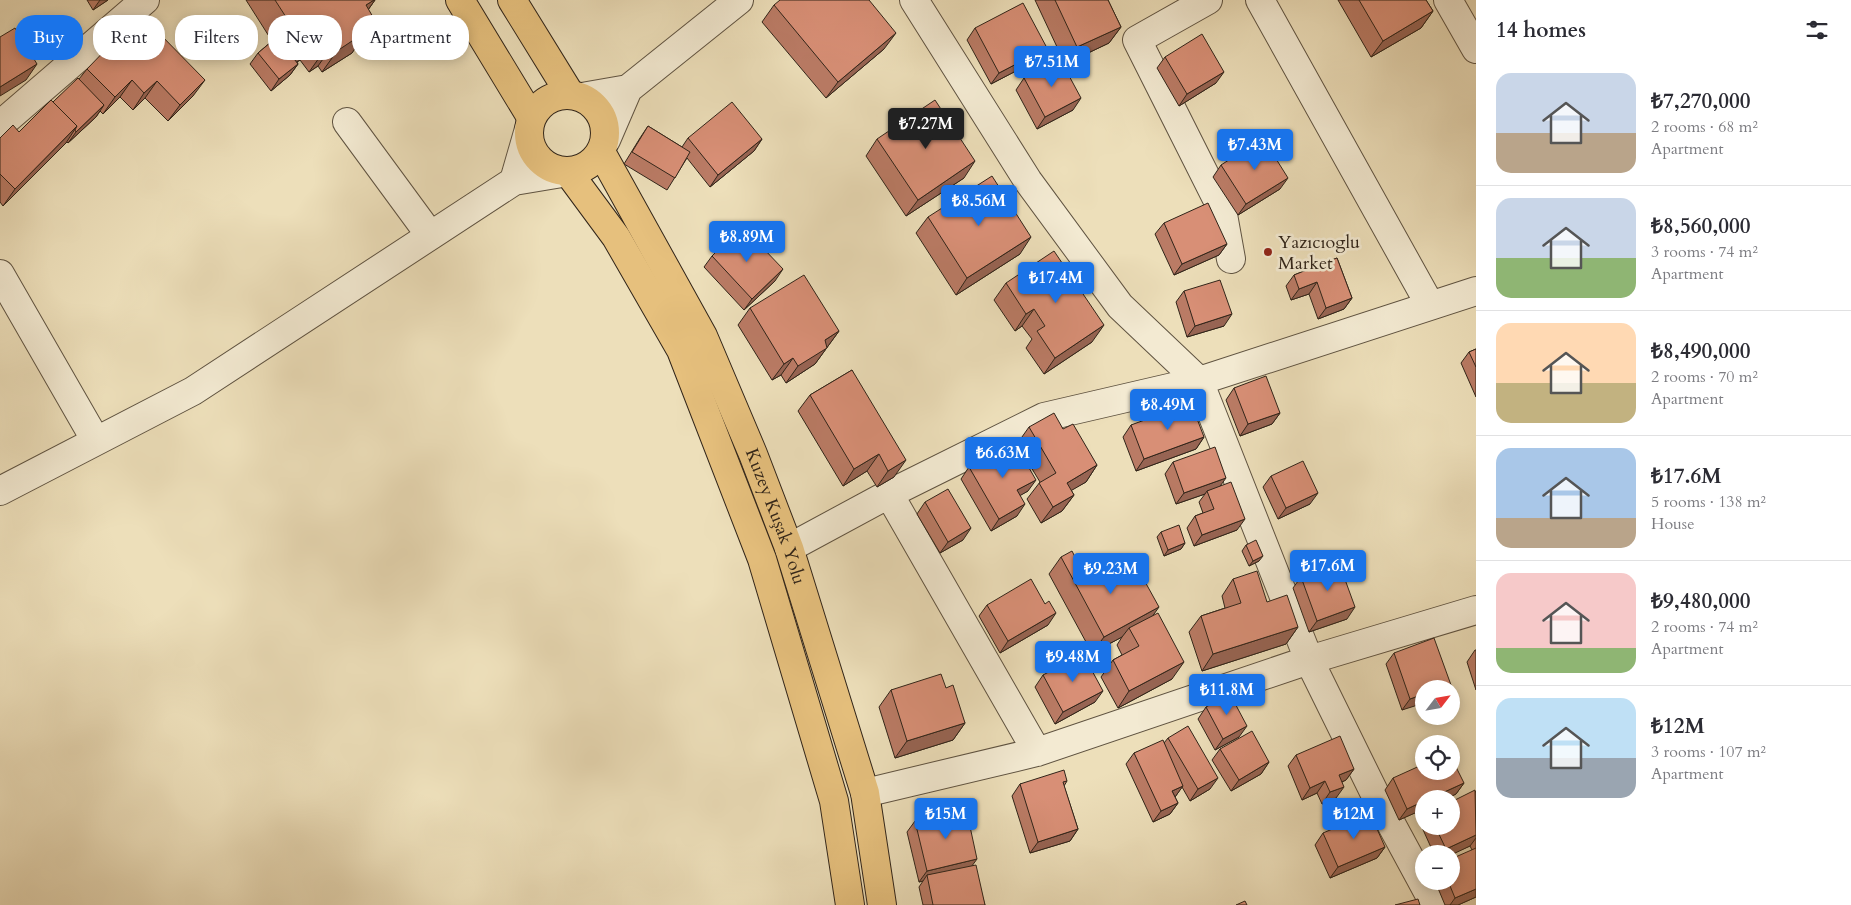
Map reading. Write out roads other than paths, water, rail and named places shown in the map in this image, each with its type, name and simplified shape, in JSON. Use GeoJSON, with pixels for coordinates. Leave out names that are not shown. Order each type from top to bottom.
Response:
{"type":"FeatureCollection","features":[{"type":"Feature","properties":{"kind":"main road"},"geometry":{"type":"LineString","coordinates":[[460,0],[530,123]]}},
{"type":"Feature","properties":{"kind":"main road"},"geometry":{"type":"LineString","coordinates":[[512,0],[576,95]]}},
{"type":"Feature","properties":{"kind":"main road"},"geometry":{"type":"LineString","coordinates":[[558,95],[576,95],[592,103],[601,114],[606,126],[603,146],[592,162],[581,169],[568,172],[554,169],[543,162],[534,152],[529,141],[530,123],[538,107],[547,99],[558,95]]}},
{"type":"Feature","properties":{"kind":"main road","name":"Kuzey Kuşak Yolu"},"geometry":{"type":"LineString","coordinates":[[603,146],[702,336],[753,454],[789,548],[865,794],[882,905]]}},
{"type":"Feature","properties":{"kind":"main road","name":"Kuzey Kuşak Yolu"},"geometry":{"type":"LineString","coordinates":[[568,172],[616,237],[681,350],[762,559],[834,801],[850,905]]}},
{"type":"Feature","properties":{"kind":"street"},"geometry":{"type":"LineString","coordinates":[[0,125],[145,0]]}},
{"type":"Feature","properties":{"kind":"street"},"geometry":{"type":"LineString","coordinates":[[603,146],[628,89],[740,0]]}},
{"type":"Feature","properties":{"kind":"street"},"geometry":{"type":"LineString","coordinates":[[914,0],[1028,181],[1120,306],[1199,381],[1309,660],[1375,794],[1435,905]]}},
{"type":"Feature","properties":{"kind":"street"},"geometry":{"type":"LineString","coordinates":[[1208,0],[1138,40],[1222,209],[1231,260]]}},
{"type":"Feature","properties":{"kind":"street"},"geometry":{"type":"LineString","coordinates":[[1260,0],[1430,305]]}},
{"type":"Feature","properties":{"kind":"street"},"geometry":{"type":"LineString","coordinates":[[1448,0],[1476,49]]}},
{"type":"Feature","properties":{"kind":"street"},"geometry":{"type":"LineString","coordinates":[[576,95],[628,89]]}},
{"type":"Feature","properties":{"kind":"street"},"geometry":{"type":"LineString","coordinates":[[347,122],[430,235]]}},
{"type":"Feature","properties":{"kind":"street"},"geometry":{"type":"LineString","coordinates":[[514,181],[530,123]]}},
{"type":"Feature","properties":{"kind":"street"},"geometry":{"type":"LineString","coordinates":[[0,491],[193,392],[514,181],[568,172]]}},
{"type":"Feature","properties":{"kind":"street"},"geometry":{"type":"LineString","coordinates":[[514,181],[549,183],[588,199]]}},
{"type":"Feature","properties":{"kind":"street"},"geometry":{"type":"LineString","coordinates":[[0,274],[96,442]]}},
{"type":"Feature","properties":{"kind":"street"},"geometry":{"type":"LineString","coordinates":[[789,548],[889,494],[1044,416],[1199,381],[1476,291]]}},
{"type":"Feature","properties":{"kind":"street"},"geometry":{"type":"LineString","coordinates":[[889,494],[1037,752]]}},
{"type":"Feature","properties":{"kind":"street"},"geometry":{"type":"LineString","coordinates":[[865,794],[1037,752],[1309,660],[1476,610]]}},
{"type":"Feature","properties":{"kind":"place","name":"Yazıcıoglu Market"},"geometry":{"type":"Point","coordinates":[1268,252]}}]}
